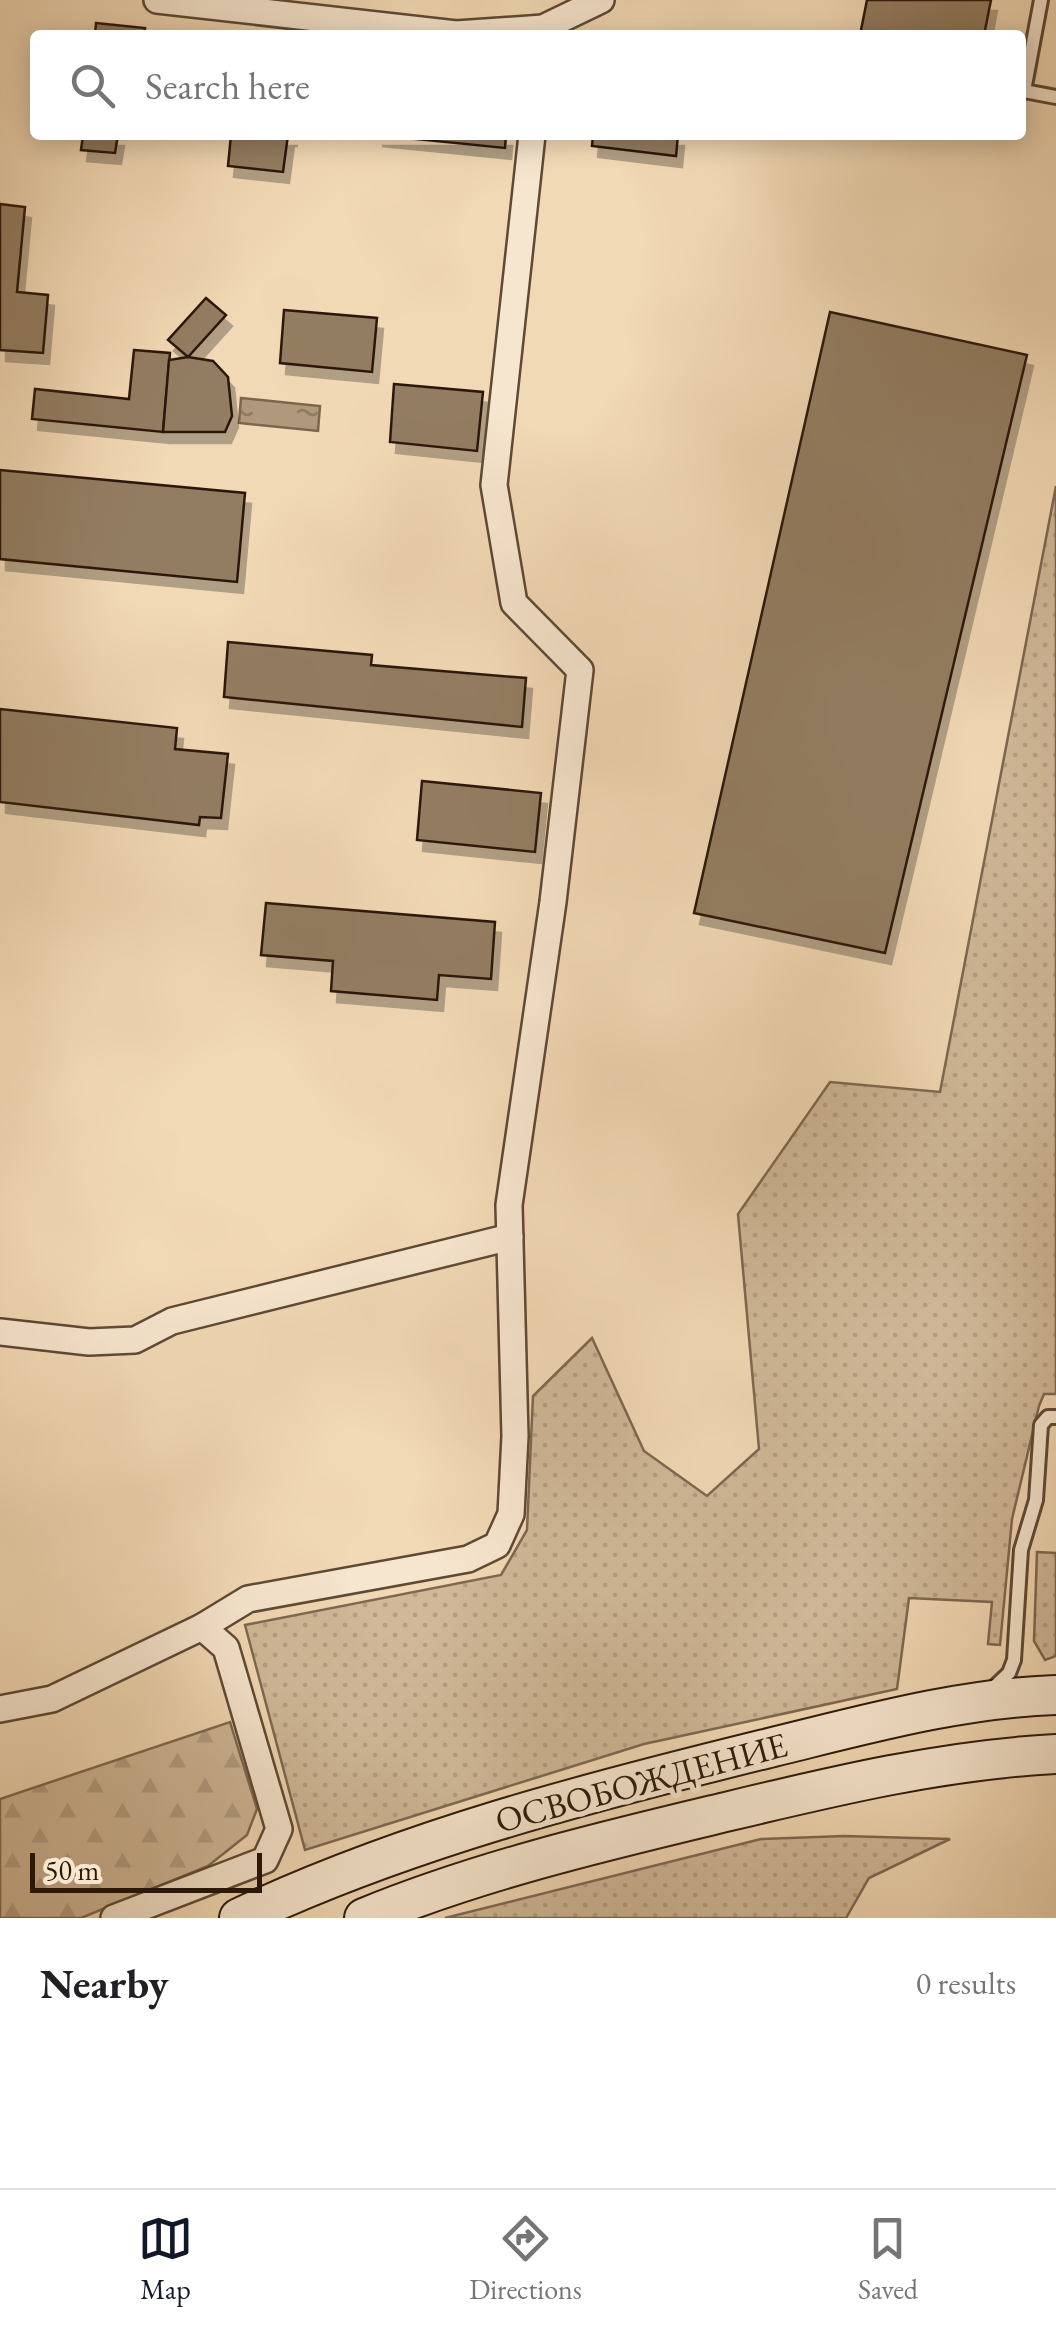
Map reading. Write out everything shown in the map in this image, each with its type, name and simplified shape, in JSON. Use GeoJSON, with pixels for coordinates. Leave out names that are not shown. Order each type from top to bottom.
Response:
{"type":"FeatureCollection","features":[{"type":"Feature","properties":{"kind":"street"},"geometry":{"type":"LineString","coordinates":[[157,0],[421,30]]}},
{"type":"Feature","properties":{"kind":"street"},"geometry":{"type":"LineString","coordinates":[[545,30],[602,0]]}},
{"type":"Feature","properties":{"kind":"street"},"geometry":{"type":"LineString","coordinates":[[0,1708],[52,1699],[202,1627],[248,1599],[468,1559],[496,1545],[511,1514],[515,1436],[509,1205],[553,902],[580,670],[514,604],[494,485],[531,140]]}},
{"type":"Feature","properties":{"kind":"street"},"geometry":{"type":"LineString","coordinates":[[0,1332],[89,1342],[134,1340],[172,1320],[510,1237]]}},
{"type":"Feature","properties":{"kind":"street"},"geometry":{"type":"LineString","coordinates":[[114,1918],[265,1860],[279,1828],[226,1648],[202,1627]]}},
{"type":"Feature","properties":{"kind":"street","name":"ОСВОБОЖДЕНИЕ"},"geometry":{"type":"LineString","coordinates":[[239,1918],[484,1822],[621,1784],[956,1706],[1045,1693]]}},
{"type":"Feature","properties":{"kind":"street","name":"ОСВОБОЖДЕНИЕ"},"geometry":{"type":"LineString","coordinates":[[364,1918],[497,1872],[656,1828],[936,1766],[1048,1756]]}},
{"type":"Feature","properties":{"kind":"lane"},"geometry":{"type":"LineString","coordinates":[[1026,80],[1041,0]]}},
{"type":"Feature","properties":{"kind":"lane"},"geometry":{"type":"LineString","coordinates":[[1026,91],[1056,97]]}},
{"type":"Feature","properties":{"kind":"lane"},"geometry":{"type":"LineString","coordinates":[[956,1706],[1000,1683],[1014,1660],[1021,1550],[1036,1500],[1041,1425],[1048,1417],[1056,1417]]}},
{"type":"Feature","properties":{"kind":"green space"},"geometry":{"type":"Polygon","coordinates":[[[1056,486],[1056,1394],[1044,1394],[1039,1406],[1012,1519],[1000,1645],[988,1644],[992,1602],[909,1598],[897,1689],[644,1744],[305,1850],[245,1625],[501,1575],[527,1530],[533,1396],[592,1338],[644,1451],[707,1496],[759,1449],[738,1214],[830,1082],[940,1092],[1056,486]]]}},
{"type":"Feature","properties":{"kind":"green space"},"geometry":{"type":"Polygon","coordinates":[[[1037,1552],[1056,1553],[1056,1656],[1045,1660],[1034,1641],[1037,1552]]]}},
{"type":"Feature","properties":{"kind":"green space"},"geometry":{"type":"Polygon","coordinates":[[[230,1722],[257,1809],[247,1835],[208,1866],[81,1918],[0,1918],[0,1799],[230,1722]]]}},
{"type":"Feature","properties":{"kind":"green space"},"geometry":{"type":"Polygon","coordinates":[[[761,1839],[950,1839],[869,1878],[846,1918],[445,1918],[761,1839]]]}},
{"type":"Feature","properties":{"kind":"water"},"geometry":{"type":"Polygon","coordinates":[[[241,398],[320,406],[318,431],[239,423],[241,398]]]}},
{"type":"Feature","properties":{"kind":"building"},"geometry":{"type":"Polygon","coordinates":[[[867,0],[991,0],[985,30],[861,30],[867,0]]]}},
{"type":"Feature","properties":{"kind":"building"},"geometry":{"type":"Polygon","coordinates":[[[96,23],[145,28],[145,30],[95,30],[96,23]]]}},
{"type":"Feature","properties":{"kind":"building"},"geometry":{"type":"Polygon","coordinates":[[[82,140],[117,140],[115,153],[81,150],[82,140]]]}},
{"type":"Feature","properties":{"kind":"building"},"geometry":{"type":"Polygon","coordinates":[[[231,140],[287,140],[283,172],[228,166],[231,140]]]}},
{"type":"Feature","properties":{"kind":"building"},"geometry":{"type":"Polygon","coordinates":[[[426,140],[506,140],[505,148],[426,140]]]}},
{"type":"Feature","properties":{"kind":"building"},"geometry":{"type":"Polygon","coordinates":[[[593,140],[678,140],[676,156],[592,146],[593,140]]]}},
{"type":"Feature","properties":{"kind":"building"},"geometry":{"type":"Polygon","coordinates":[[[0,204],[25,207],[17,292],[48,295],[43,353],[0,350],[0,204]]]}},
{"type":"Feature","properties":{"kind":"building"},"geometry":{"type":"Polygon","coordinates":[[[206,298],[226,315],[188,357],[168,340],[206,298]]]}},
{"type":"Feature","properties":{"kind":"building"},"geometry":{"type":"Polygon","coordinates":[[[284,310],[377,318],[372,372],[280,363],[284,310]]]}},
{"type":"Feature","properties":{"kind":"building"},"geometry":{"type":"Polygon","coordinates":[[[830,312],[1027,355],[885,953],[694,913],[830,312]]]}},
{"type":"Feature","properties":{"kind":"building"},"geometry":{"type":"Polygon","coordinates":[[[134,350],[170,353],[163,432],[32,419],[35,389],[129,399],[134,350]]]}},
{"type":"Feature","properties":{"kind":"building"},"geometry":{"type":"Polygon","coordinates":[[[188,357],[213,361],[228,377],[232,416],[225,432],[163,432],[169,360],[188,357]]]}},
{"type":"Feature","properties":{"kind":"building"},"geometry":{"type":"Polygon","coordinates":[[[394,384],[483,392],[477,451],[390,442],[394,384]]]}},
{"type":"Feature","properties":{"kind":"building"},"geometry":{"type":"Polygon","coordinates":[[[0,470],[245,493],[237,582],[0,559],[0,470]]]}},
{"type":"Feature","properties":{"kind":"building"},"geometry":{"type":"Polygon","coordinates":[[[228,642],[372,655],[371,665],[526,678],[522,727],[224,697],[228,642]]]}},
{"type":"Feature","properties":{"kind":"building"},"geometry":{"type":"Polygon","coordinates":[[[0,709],[177,728],[175,749],[228,754],[221,818],[200,817],[199,825],[0,802],[0,709]]]}},
{"type":"Feature","properties":{"kind":"building"},"geometry":{"type":"Polygon","coordinates":[[[422,781],[541,793],[535,852],[417,840],[422,781]]]}},
{"type":"Feature","properties":{"kind":"building"},"geometry":{"type":"Polygon","coordinates":[[[266,903],[495,922],[491,979],[439,975],[437,1000],[331,991],[333,961],[261,955],[266,903]]]}}]}
